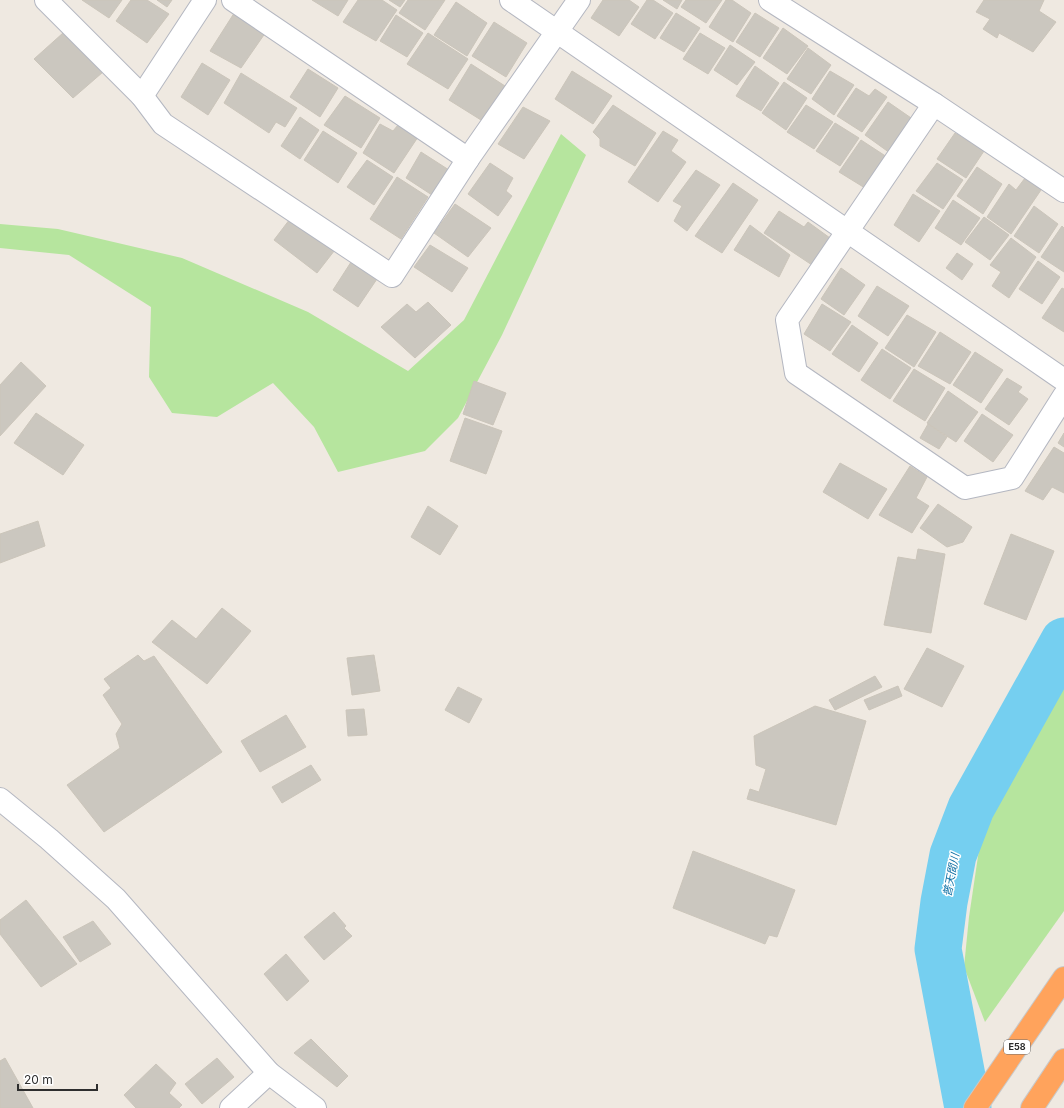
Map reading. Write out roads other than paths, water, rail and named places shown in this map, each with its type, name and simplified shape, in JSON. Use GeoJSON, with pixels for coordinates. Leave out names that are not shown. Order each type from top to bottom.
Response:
{"type":"FeatureCollection","features":[{"type":"Feature","properties":{"kind":"highway","name":"E58"},"geometry":{"type":"LineString","coordinates":[[975,1108],[1062,982]]}},
{"type":"Feature","properties":{"kind":"highway"},"geometry":{"type":"LineString","coordinates":[[1032,1108],[1064,1060]]}},
{"type":"Feature","properties":{"kind":"street"},"geometry":{"type":"LineString","coordinates":[[46,0],[142,96],[163,124],[392,276],[468,159],[579,0]]}},
{"type":"Feature","properties":{"kind":"street"},"geometry":{"type":"LineString","coordinates":[[142,96],[205,0]]}},
{"type":"Feature","properties":{"kind":"street"},"geometry":{"type":"LineString","coordinates":[[233,0],[468,159]]}},
{"type":"Feature","properties":{"kind":"street"},"geometry":{"type":"LineString","coordinates":[[511,0],[1064,380]]}},
{"type":"Feature","properties":{"kind":"street"},"geometry":{"type":"LineString","coordinates":[[770,0],[934,104],[1064,191]]}},
{"type":"Feature","properties":{"kind":"street"},"geometry":{"type":"LineString","coordinates":[[934,104],[787,320],[796,374],[965,488],[1012,478],[1064,396]]}},
{"type":"Feature","properties":{"kind":"street"},"geometry":{"type":"LineString","coordinates":[[0,800],[49,839],[116,899],[269,1073],[315,1108]]}},
{"type":"Feature","properties":{"kind":"street"},"geometry":{"type":"LineString","coordinates":[[231,1108],[269,1073]]}},
{"type":"Feature","properties":{"kind":"waterway","name":"普天間川"},"geometry":{"type":"LineString","coordinates":[[968,1108],[938,949],[944,902],[953,855],[971,808],[1064,641]]}}]}
